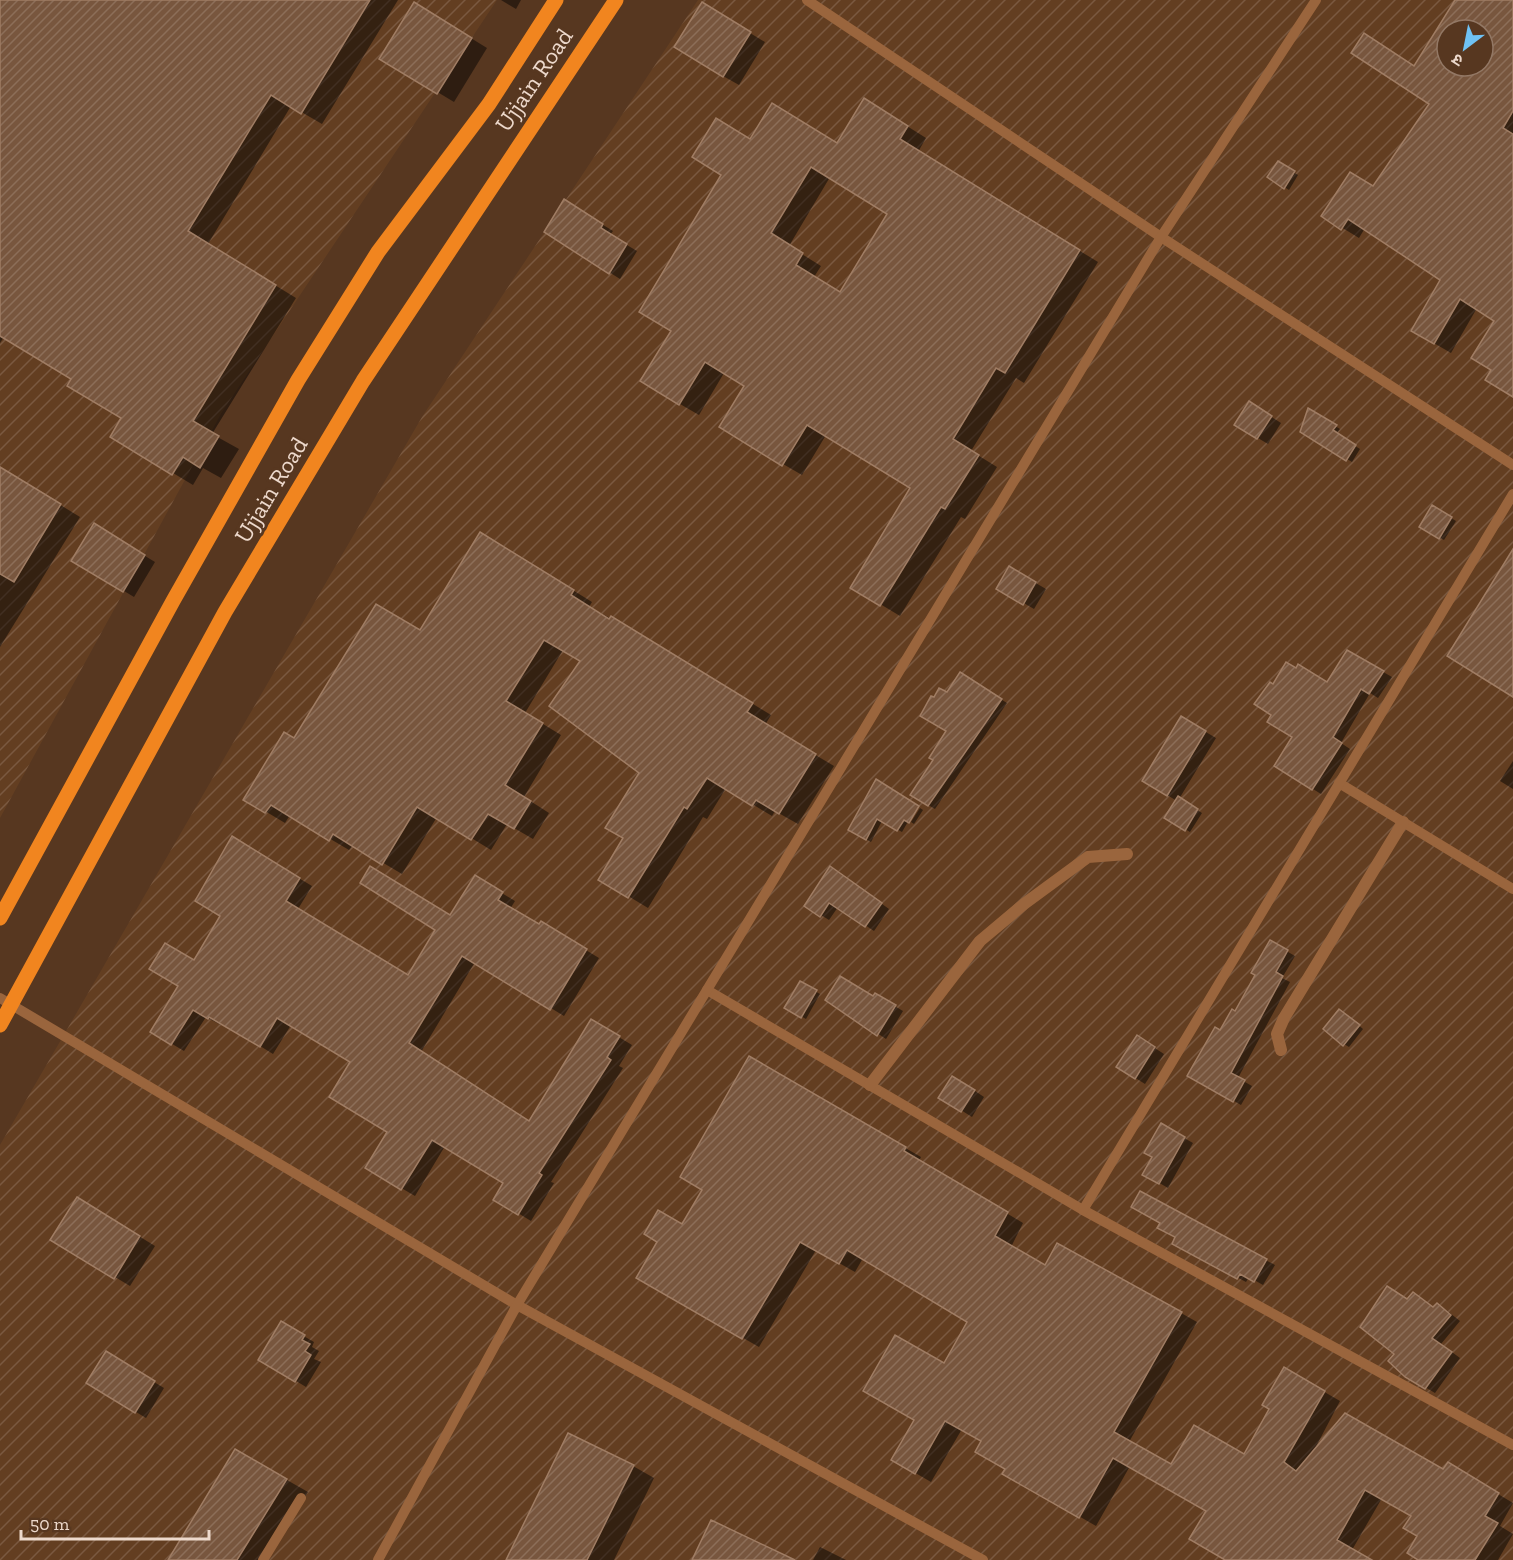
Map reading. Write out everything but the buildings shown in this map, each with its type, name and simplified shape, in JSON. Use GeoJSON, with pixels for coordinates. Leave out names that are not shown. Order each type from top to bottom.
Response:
{"type":"FeatureCollection","features":[{"type":"Feature","properties":{"kind":"main road","name":"Ujjain Road"},"geometry":{"type":"LineString","coordinates":[[0,918],[173,601],[298,380],[378,252],[489,104],[556,0]]}},
{"type":"Feature","properties":{"kind":"main road","name":"Ujjain Road"},"geometry":{"type":"LineString","coordinates":[[0,1024],[6,1001],[225,612],[363,381],[616,0]]}},
{"type":"Feature","properties":{"kind":"street"},"geometry":{"type":"LineString","coordinates":[[1281,1050],[1277,1034],[1284,1018],[1403,822]]}},
{"type":"Feature","properties":{"kind":"street"},"geometry":{"type":"LineString","coordinates":[[870,1085],[980,941],[995,927],[1088,857],[1127,854]]}},
{"type":"Feature","properties":{"kind":"lane"},"geometry":{"type":"LineString","coordinates":[[807,0],[1161,237],[1513,465]]}},
{"type":"Feature","properties":{"kind":"lane"},"geometry":{"type":"LineString","coordinates":[[378,1560],[517,1305],[1161,237],[1316,0]]}},
{"type":"Feature","properties":{"kind":"lane"},"geometry":{"type":"LineString","coordinates":[[1083,1210],[1513,494]]}},
{"type":"Feature","properties":{"kind":"lane"},"geometry":{"type":"LineString","coordinates":[[1339,783],[1513,889]]}},
{"type":"Feature","properties":{"kind":"lane"},"geometry":{"type":"LineString","coordinates":[[707,990],[1083,1210],[1513,1445]]}},
{"type":"Feature","properties":{"kind":"lane"},"geometry":{"type":"LineString","coordinates":[[6,1001],[517,1305],[983,1560]]}},
{"type":"Feature","properties":{"kind":"lane"},"geometry":{"type":"LineString","coordinates":[[263,1560],[301,1498]]}},
{"type":"Feature","properties":{"kind":"shaded area"},"geometry":{"type":"Polygon","coordinates":[[[0,0],[497,0],[222,412],[0,818],[0,0]]]}},
{"type":"Feature","properties":{"kind":"shaded area"},"geometry":{"type":"Polygon","coordinates":[[[698,0],[1513,0],[1513,1560],[0,1560],[0,1145],[422,417],[698,0]]]}}]}
